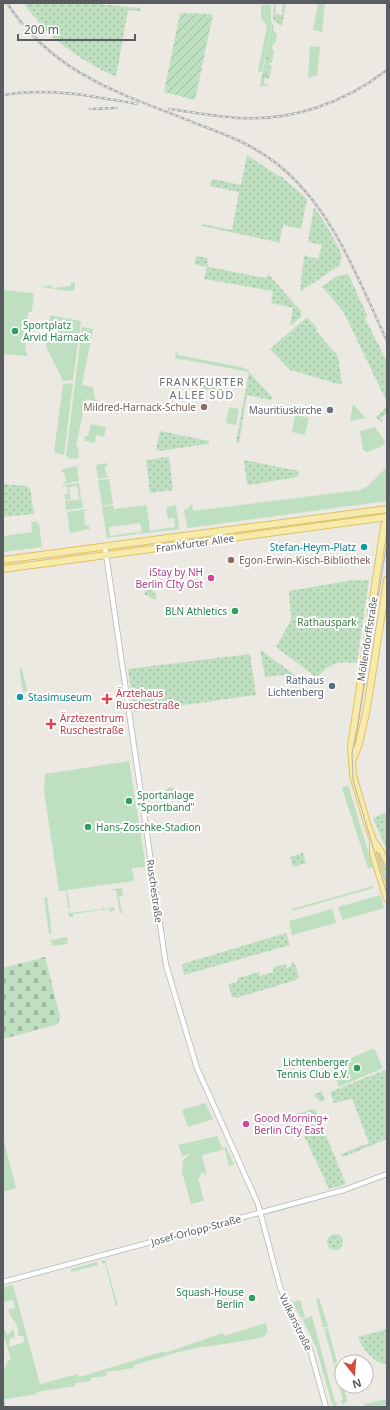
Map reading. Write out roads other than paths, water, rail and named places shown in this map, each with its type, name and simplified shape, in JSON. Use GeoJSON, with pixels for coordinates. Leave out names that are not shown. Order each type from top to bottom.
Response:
{"type":"FeatureCollection","features":[{"type":"Feature","properties":{"kind":"main road","name":"Frankfurter Allee"},"geometry":{"type":"LineString","coordinates":[[3,560],[387,509]]}},
{"type":"Feature","properties":{"kind":"main road","name":"Frankfurter Allee"},"geometry":{"type":"LineString","coordinates":[[3,568],[387,518]]}},
{"type":"Feature","properties":{"kind":"main road","name":"Möllendorffstraße"},"geometry":{"type":"LineString","coordinates":[[387,518],[384,527],[351,746],[354,780],[373,840],[374,854],[387,899]]}},
{"type":"Feature","properties":{"kind":"main road","name":"Möllendorffstraße"},"geometry":{"type":"LineString","coordinates":[[352,760],[359,744],[367,708],[387,580]]}},
{"type":"Feature","properties":{"kind":"main road","name":"Möllendorffstraße"},"geometry":{"type":"LineString","coordinates":[[373,840],[381,852],[387,866]]}},
{"type":"Feature","properties":{"kind":"street","name":"Ruschestraße"},"geometry":{"type":"LineString","coordinates":[[105,547],[166,965],[198,1072],[250,1184],[261,1213]]}},
{"type":"Feature","properties":{"kind":"street","name":"Josef-Orlopp-Straße"},"geometry":{"type":"LineString","coordinates":[[3,1282],[344,1190],[387,1174]]}},
{"type":"Feature","properties":{"kind":"street","name":"Vulkanstraße"},"geometry":{"type":"LineString","coordinates":[[261,1213],[280,1287],[310,1349],[326,1407]]}},
{"type":"Feature","properties":{"kind":"tram line"},"geometry":{"type":"LineString","coordinates":[[387,542],[352,753],[353,780],[387,894]]}},
{"type":"Feature","properties":{"kind":"tram line"},"geometry":{"type":"LineString","coordinates":[[379,853],[387,870]]}},
{"type":"Feature","properties":{"kind":"railway"},"geometry":{"type":"LineString","coordinates":[[7,3],[26,28],[46,49],[69,66],[93,80],[145,104],[240,141],[276,163],[296,181],[328,222],[354,268],[387,341]]}},
{"type":"Feature","properties":{"kind":"railway"},"geometry":{"type":"LineString","coordinates":[[169,109],[213,116],[239,118],[259,118],[298,113],[317,108],[353,92],[371,82],[387,70]]}},
{"type":"Feature","properties":{"kind":"railway"},"geometry":{"type":"LineString","coordinates":[[3,95],[54,92],[137,104]]}},
{"type":"Feature","properties":{"kind":"railway"},"geometry":{"type":"LineString","coordinates":[[90,109],[116,108]]}},
{"type":"Feature","properties":{"kind":"place","name":"Sportplatz Arvid Harnack"},"geometry":{"type":"Point","coordinates":[15,331]}},
{"type":"Feature","properties":{"kind":"place","name":"Mildred-Harnack-Schule"},"geometry":{"type":"Point","coordinates":[204,407]}},
{"type":"Feature","properties":{"kind":"place","name":"Mauritiuskirche"},"geometry":{"type":"Point","coordinates":[330,410]}},
{"type":"Feature","properties":{"kind":"place","name":"Stefan-Heym-Platz"},"geometry":{"type":"Point","coordinates":[364,547]}},
{"type":"Feature","properties":{"kind":"place","name":"Egon-Erwin-Kisch-Bibliothek"},"geometry":{"type":"Point","coordinates":[231,560]}},
{"type":"Feature","properties":{"kind":"place","name":"iStay by NH Berlin CIty Ost"},"geometry":{"type":"Point","coordinates":[211,578]}},
{"type":"Feature","properties":{"kind":"place","name":"BLN Athletics"},"geometry":{"type":"Point","coordinates":[235,611]}},
{"type":"Feature","properties":{"kind":"place","name":"Rathaus Lichtenberg"},"geometry":{"type":"Point","coordinates":[332,686]}},
{"type":"Feature","properties":{"kind":"place","name":"Stasimuseum"},"geometry":{"type":"Point","coordinates":[20,697]}},
{"type":"Feature","properties":{"kind":"place","name":"Ärztehaus Ruschestraße"},"geometry":{"type":"Point","coordinates":[107,699]}},
{"type":"Feature","properties":{"kind":"place","name":"Ärztezentrum Ruschestraße"},"geometry":{"type":"Point","coordinates":[51,724]}},
{"type":"Feature","properties":{"kind":"place","name":"Sportanlage \"Sportband\""},"geometry":{"type":"Point","coordinates":[129,801]}},
{"type":"Feature","properties":{"kind":"place","name":"Hans-Zoschke-Stadion"},"geometry":{"type":"Point","coordinates":[88,827]}},
{"type":"Feature","properties":{"kind":"place","name":"Lichtenberger Tennis Club e.V."},"geometry":{"type":"Point","coordinates":[357,1068]}},
{"type":"Feature","properties":{"kind":"place","name":"Good Morning+ Berlin City East"},"geometry":{"type":"Point","coordinates":[246,1124]}},
{"type":"Feature","properties":{"kind":"place","name":"Squash-House Berlin"},"geometry":{"type":"Point","coordinates":[252,1298]}},
{"type":"Feature","properties":{"kind":"district","name":"FRANKFURTER ALLEE SÜD"},"geometry":{"type":"Point","coordinates":[202,387]}},
{"type":"Feature","properties":{"kind":"park label","name":"Rathauspark"},"geometry":{"type":"Point","coordinates":[327,622]}}]}
